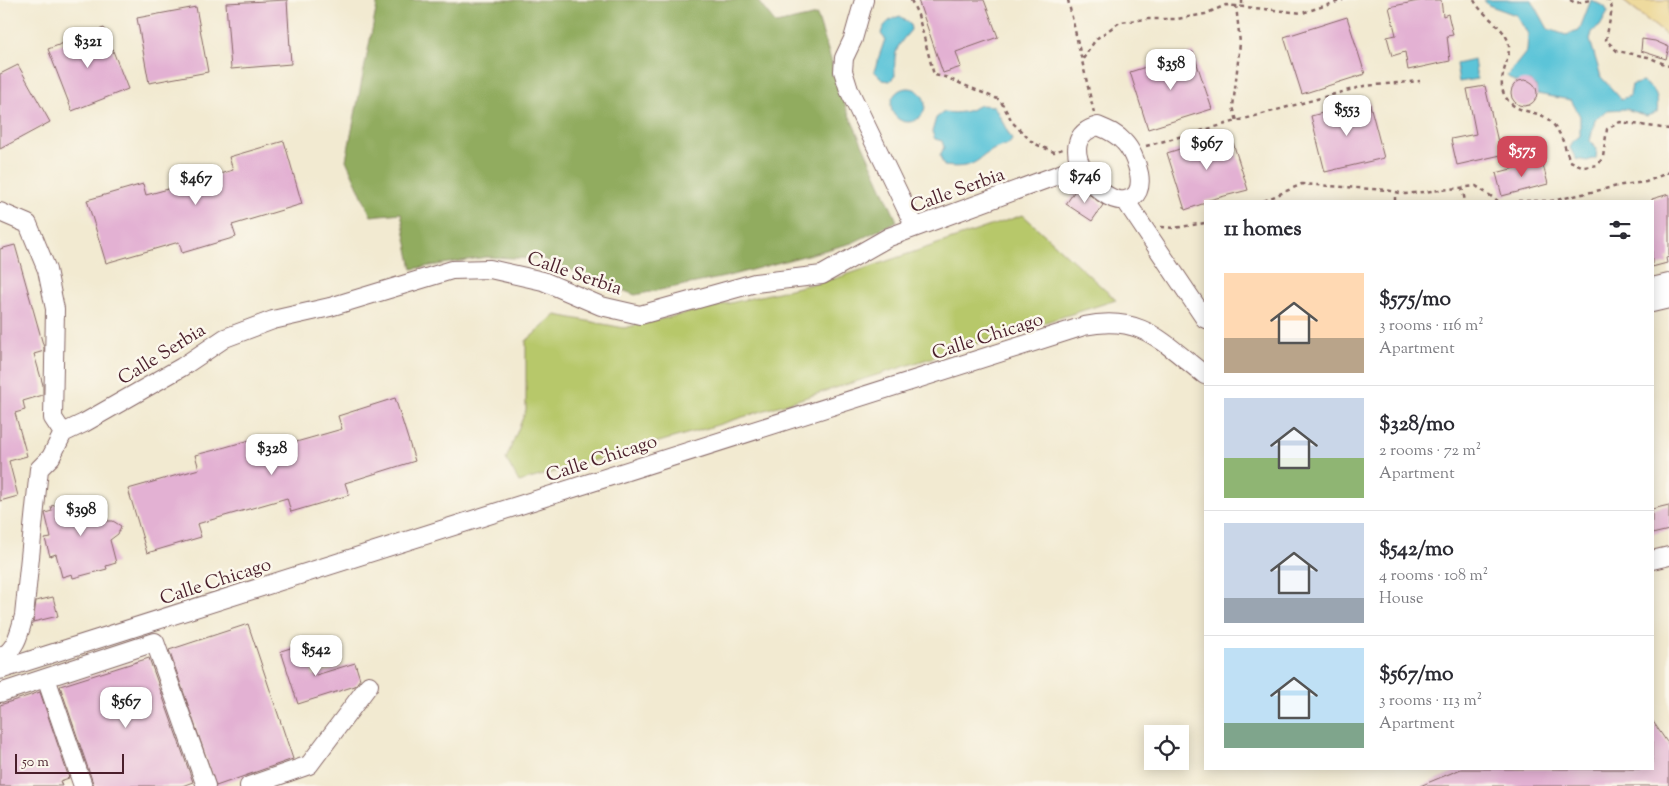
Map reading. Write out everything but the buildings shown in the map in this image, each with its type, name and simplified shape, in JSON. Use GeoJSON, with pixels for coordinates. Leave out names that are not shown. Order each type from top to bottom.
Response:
{"type":"FeatureCollection","features":[{"type":"Feature","properties":{"kind":"lane"},"geometry":{"type":"LineString","coordinates":[[864,0],[853,39],[844,58],[843,71],[849,90],[915,228]]}},
{"type":"Feature","properties":{"kind":"lane"},"geometry":{"type":"LineString","coordinates":[[1098,126],[1113,132],[1130,150],[1140,179],[1139,189],[1134,196],[1125,200],[1112,200],[1100,192],[1082,166],[1076,144],[1079,136],[1087,129],[1098,126]]}},
{"type":"Feature","properties":{"kind":"lane","name":"Calle Serbia"},"geometry":{"type":"LineString","coordinates":[[64,433],[84,424],[182,367],[225,338],[273,320],[330,307],[452,270],[490,269],[543,281],[601,306],[640,315],[755,283],[822,275],[889,237],[1082,166]]}},
{"type":"Feature","properties":{"kind":"lane"},"geometry":{"type":"LineString","coordinates":[[1125,200],[1204,318]]}},
{"type":"Feature","properties":{"kind":"lane"},"geometry":{"type":"LineString","coordinates":[[0,212],[28,224],[47,270],[55,309],[54,418],[64,433],[51,457],[39,469],[24,616],[17,639],[4,656],[0,657]]}},
{"type":"Feature","properties":{"kind":"lane"},"geometry":{"type":"LineString","coordinates":[[1654,287],[1669,283]]}},
{"type":"Feature","properties":{"kind":"lane"},"geometry":{"type":"LineString","coordinates":[[1654,303],[1669,299]]}},
{"type":"Feature","properties":{"kind":"lane","name":"Calle Chicago"},"geometry":{"type":"LineString","coordinates":[[0,670],[1084,326],[1105,322],[1120,323],[1147,331],[1204,374]]}},
{"type":"Feature","properties":{"kind":"lane"},"geometry":{"type":"LineString","coordinates":[[1654,560],[1669,556]]}},
{"type":"Feature","properties":{"kind":"lane"},"geometry":{"type":"LineString","coordinates":[[0,693],[155,642],[206,786]]}},
{"type":"Feature","properties":{"kind":"lane"},"geometry":{"type":"LineString","coordinates":[[46,678],[83,786]]}},
{"type":"Feature","properties":{"kind":"lane"},"geometry":{"type":"LineString","coordinates":[[249,786],[309,765],[369,685]]}},
{"type":"Feature","properties":{"kind":"path"},"geometry":{"type":"LineString","coordinates":[[911,0],[918,15],[934,75],[945,77],[1000,100],[1013,124],[1033,143],[1054,152],[1076,144]]}},
{"type":"Feature","properties":{"kind":"path"},"geometry":{"type":"LineString","coordinates":[[1068,0],[1083,59],[1089,96],[1098,126]]}},
{"type":"Feature","properties":{"kind":"path"},"geometry":{"type":"LineString","coordinates":[[1242,0],[1242,6]]}},
{"type":"Feature","properties":{"kind":"path"},"geometry":{"type":"LineString","coordinates":[[1083,59],[1096,39],[1120,22],[1147,19],[1177,19],[1205,14],[1226,5],[1302,13],[1343,0]]}},
{"type":"Feature","properties":{"kind":"path"},"geometry":{"type":"LineString","coordinates":[[1474,0],[1487,18],[1501,28],[1510,47],[1502,78],[1504,94],[1513,107],[1549,120],[1562,134],[1570,161],[1584,167],[1598,165],[1603,157],[1607,128],[1620,122],[1669,130]]}},
{"type":"Feature","properties":{"kind":"path"},"geometry":{"type":"LineString","coordinates":[[1570,0],[1576,3],[1590,0]]}},
{"type":"Feature","properties":{"kind":"path"},"geometry":{"type":"LineString","coordinates":[[1606,0],[1610,1],[1612,10],[1606,40],[1617,51],[1648,58],[1669,66]]}},
{"type":"Feature","properties":{"kind":"path"},"geometry":{"type":"LineString","coordinates":[[1236,5],[1240,43],[1232,107],[1237,121]]}},
{"type":"Feature","properties":{"kind":"path"},"geometry":{"type":"LineString","coordinates":[[1130,150],[1364,86],[1420,81]]}},
{"type":"Feature","properties":{"kind":"path"},"geometry":{"type":"LineString","coordinates":[[1556,200],[1622,185],[1646,182],[1669,172]]}},
{"type":"Feature","properties":{"kind":"path"},"geometry":{"type":"LineString","coordinates":[[1266,200],[1302,184],[1425,193],[1476,186],[1497,200]]}},
{"type":"Feature","properties":{"kind":"path"},"geometry":{"type":"LineString","coordinates":[[1462,187],[1465,200]]}},
{"type":"Feature","properties":{"kind":"path"},"geometry":{"type":"LineString","coordinates":[[1395,200],[1396,192]]}},
{"type":"Feature","properties":{"kind":"path"},"geometry":{"type":"LineString","coordinates":[[1143,225],[1174,228],[1204,223]]}},
{"type":"Feature","properties":{"kind":"green space"},"geometry":{"type":"Polygon","coordinates":[[[378,0],[757,0],[776,24],[817,15],[846,108],[897,221],[852,243],[725,277],[635,295],[543,259],[486,257],[412,269],[401,213],[371,216],[346,160],[378,0]]]}},
{"type":"Feature","properties":{"kind":"green space"},"geometry":{"type":"Polygon","coordinates":[[[1023,215],[1116,300],[711,427],[519,482],[506,459],[526,410],[526,341],[556,315],[624,328],[837,278],[1023,215]]]}},
{"type":"Feature","properties":{"kind":"sand"},"geometry":{"type":"Polygon","coordinates":[[[1622,0],[1669,0],[1669,37],[1622,0]]]}},
{"type":"Feature","properties":{"kind":"water"},"geometry":{"type":"Polygon","coordinates":[[[1484,0],[1532,0],[1548,29],[1566,35],[1579,31],[1591,0],[1605,7],[1608,12],[1600,26],[1592,32],[1590,40],[1601,77],[1621,99],[1630,96],[1632,85],[1642,82],[1653,90],[1657,97],[1657,112],[1647,116],[1626,109],[1607,110],[1595,120],[1590,141],[1597,148],[1596,158],[1587,161],[1576,159],[1570,148],[1573,141],[1580,136],[1580,116],[1571,100],[1537,94],[1536,86],[1530,81],[1515,82],[1507,76],[1527,51],[1528,34],[1516,15],[1488,5],[1484,0]]]}},
{"type":"Feature","properties":{"kind":"water"},"geometry":{"type":"Polygon","coordinates":[[[900,16],[910,24],[911,30],[902,41],[895,56],[895,76],[890,81],[883,80],[874,71],[885,39],[881,34],[883,27],[888,22],[900,16]]]}},
{"type":"Feature","properties":{"kind":"water"},"geometry":{"type":"Polygon","coordinates":[[[1474,60],[1477,79],[1459,82],[1456,64],[1474,60]]]}},
{"type":"Feature","properties":{"kind":"water"},"geometry":{"type":"Polygon","coordinates":[[[908,88],[915,89],[920,93],[924,98],[924,112],[920,117],[915,121],[908,122],[901,121],[896,117],[892,112],[891,105],[892,98],[896,93],[901,89],[908,88]]]}},
{"type":"Feature","properties":{"kind":"water"},"geometry":{"type":"Polygon","coordinates":[[[980,105],[994,106],[1012,140],[1008,145],[990,152],[966,166],[944,166],[940,156],[944,147],[942,141],[935,139],[932,132],[936,118],[944,112],[963,112],[980,105]]]}}]}
